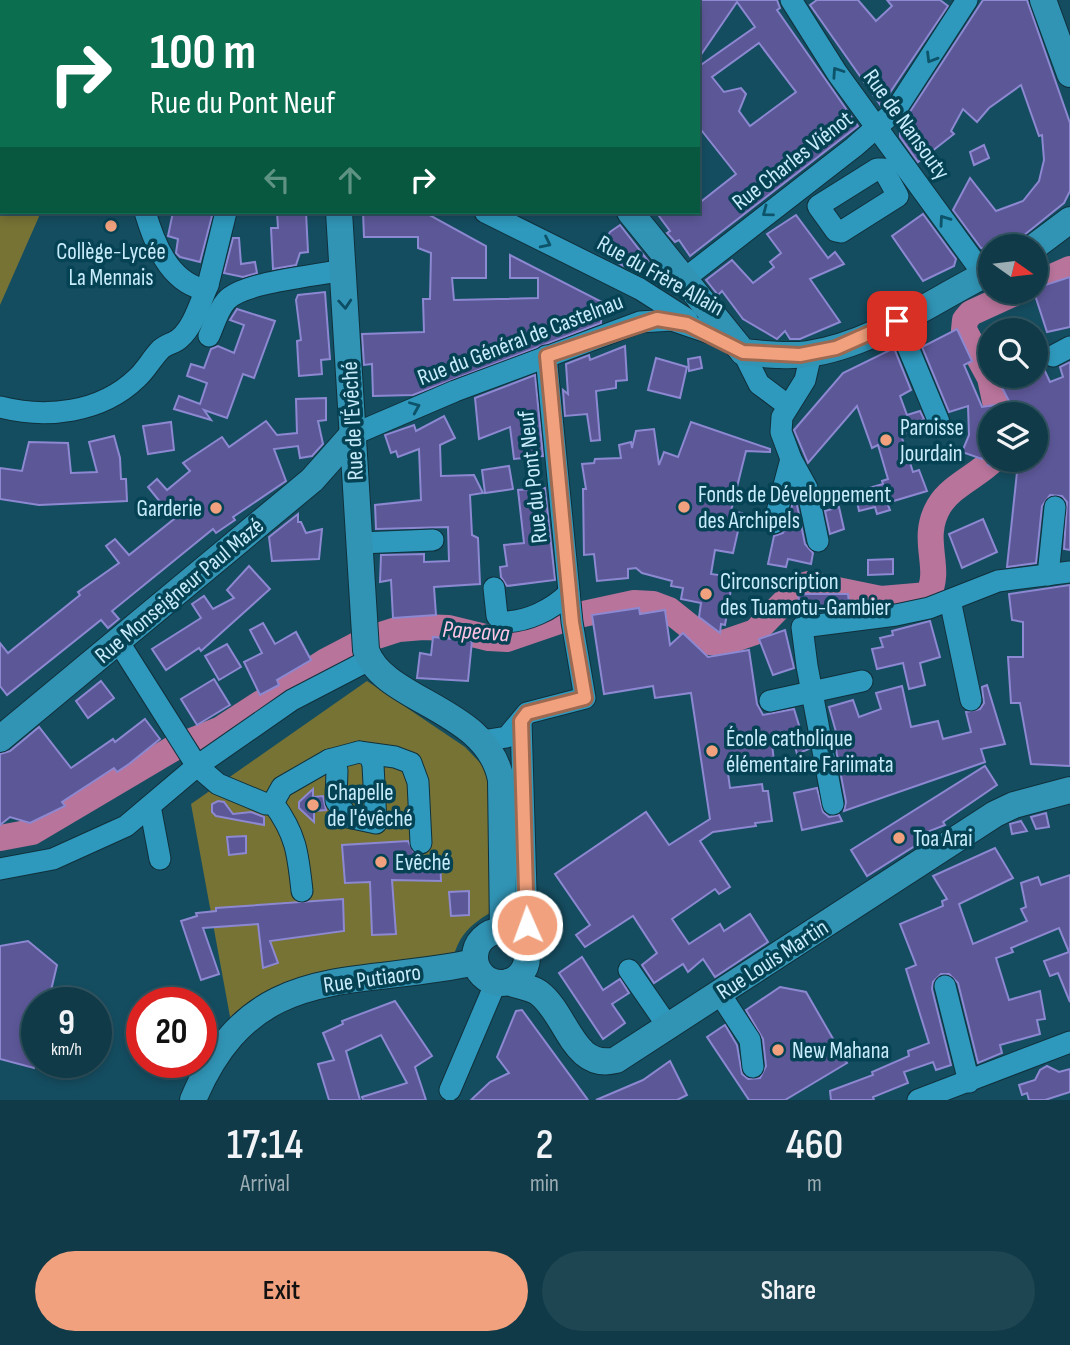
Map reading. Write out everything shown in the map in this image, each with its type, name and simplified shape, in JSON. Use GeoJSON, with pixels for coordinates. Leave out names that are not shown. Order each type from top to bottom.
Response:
{"type":"FeatureCollection","features":[{"type":"Feature","properties":{"kind":"main road"},"geometry":{"type":"LineString","coordinates":[[1044,0],[1070,74]]}},
{"type":"Feature","properties":{"kind":"main road","name":"Rue de l'Évêché"},"geometry":{"type":"LineString","coordinates":[[339,214],[367,647]]}},
{"type":"Feature","properties":{"kind":"main road"},"geometry":{"type":"LineString","coordinates":[[632,214],[740,349],[811,354],[836,348],[897,321],[978,278]]}},
{"type":"Feature","properties":{"kind":"main road"},"geometry":{"type":"LineString","coordinates":[[1053,246],[1070,220]]}},
{"type":"Feature","properties":{"kind":"main road","name":"Rue Monseigneur Paul Mazé"},"geometry":{"type":"LineString","coordinates":[[0,739],[312,481],[352,435]]}},
{"type":"Feature","properties":{"kind":"main road"},"geometry":{"type":"LineString","coordinates":[[367,647],[385,674],[482,741],[496,761],[501,780],[517,940],[525,968],[517,979],[502,982]]}},
{"type":"Feature","properties":{"kind":"main road","name":"Rue Louis Martin"},"geometry":{"type":"LineString","coordinates":[[517,940],[540,966],[545,999],[581,1051],[597,1061],[623,1057],[995,814],[1026,801],[1070,790]]}},
{"type":"Feature","properties":{"kind":"main road"},"geometry":{"type":"LineString","coordinates":[[1026,801],[1053,804],[1070,811]]}},
{"type":"Feature","properties":{"kind":"main road"},"geometry":{"type":"LineString","coordinates":[[517,940],[490,933],[480,941],[475,962],[485,978],[539,993],[545,999]]}},
{"type":"Feature","properties":{"kind":"main road","name":"Rue Putiaoro"},"geometry":{"type":"LineString","coordinates":[[193,1100],[217,1052],[230,1035],[275,1002],[299,991],[344,978],[475,962]]}},
{"type":"Feature","properties":{"kind":"street","name":"Rue de Nansouty"},"geometry":{"type":"LineString","coordinates":[[792,0],[877,128],[978,261]]}},
{"type":"Feature","properties":{"kind":"street","name":"Rue Charles Viénot"},"geometry":{"type":"LineString","coordinates":[[683,280],[877,128],[903,100],[967,0]]}},
{"type":"Feature","properties":{"kind":"street"},"geometry":{"type":"LineString","coordinates":[[804,185],[818,206]]}},
{"type":"Feature","properties":{"kind":"street"},"geometry":{"type":"LineString","coordinates":[[146,214],[159,248],[173,272],[191,286],[202,289],[208,285]]}},
{"type":"Feature","properties":{"kind":"street"},"geometry":{"type":"LineString","coordinates":[[0,407],[45,414],[94,405],[136,380],[161,350],[180,338],[190,324],[208,285],[226,214]]}},
{"type":"Feature","properties":{"kind":"street","name":"Rue du Frère Allain"},"geometry":{"type":"LineString","coordinates":[[489,214],[640,289],[740,349]]}},
{"type":"Feature","properties":{"kind":"street"},"geometry":{"type":"LineString","coordinates":[[209,336],[224,303],[233,295],[272,283],[343,270]]}},
{"type":"Feature","properties":{"kind":"street","name":"Rue du Général de Castelnau"},"geometry":{"type":"LineString","coordinates":[[352,435],[547,356],[657,319],[687,324],[710,333]]}},
{"type":"Feature","properties":{"kind":"street"},"geometry":{"type":"LineString","coordinates":[[897,321],[939,422]]}},
{"type":"Feature","properties":{"kind":"street"},"geometry":{"type":"LineString","coordinates":[[740,349],[759,384],[787,405]]}},
{"type":"Feature","properties":{"kind":"street"},"geometry":{"type":"LineString","coordinates":[[811,354],[805,380],[782,417],[781,432],[791,459],[807,488],[818,541]]}},
{"type":"Feature","properties":{"kind":"street","name":"Rue du Pont Neuf"},"geometry":{"type":"LineString","coordinates":[[482,741],[507,737],[527,713],[585,698],[571,607],[547,356]]}},
{"type":"Feature","properties":{"kind":"street"},"geometry":{"type":"LineString","coordinates":[[774,523],[791,459]]}},
{"type":"Feature","properties":{"kind":"street"},"geometry":{"type":"LineString","coordinates":[[1048,575],[1055,507]]}},
{"type":"Feature","properties":{"kind":"street"},"geometry":{"type":"LineString","coordinates":[[359,543],[433,540]]}},
{"type":"Feature","properties":{"kind":"street"},"geometry":{"type":"LineString","coordinates":[[833,804],[802,627],[878,619],[950,600],[998,581],[1070,572]]}},
{"type":"Feature","properties":{"kind":"street"},"geometry":{"type":"LineString","coordinates":[[494,588],[497,616],[503,622],[519,622],[558,604],[571,607]]}},
{"type":"Feature","properties":{"kind":"street"},"geometry":{"type":"LineString","coordinates":[[950,600],[971,700]]}},
{"type":"Feature","properties":{"kind":"street"},"geometry":{"type":"LineString","coordinates":[[118,641],[188,752],[218,784],[266,804],[273,803]]}},
{"type":"Feature","properties":{"kind":"street"},"geometry":{"type":"LineString","coordinates":[[0,869],[53,859],[125,826],[150,806],[188,752],[292,700],[367,647]]}},
{"type":"Feature","properties":{"kind":"street"},"geometry":{"type":"LineString","coordinates":[[770,701],[862,681]]}},
{"type":"Feature","properties":{"kind":"street"},"geometry":{"type":"LineString","coordinates":[[517,940],[527,925],[521,721]]}},
{"type":"Feature","properties":{"kind":"street"},"geometry":{"type":"LineString","coordinates":[[273,803],[282,787],[329,760],[359,752],[395,757],[411,763],[418,782],[421,843]]}},
{"type":"Feature","properties":{"kind":"street"},"geometry":{"type":"LineString","coordinates":[[329,760],[337,770],[336,801],[348,817],[376,822],[373,765],[370,755],[359,752]]}},
{"type":"Feature","properties":{"kind":"street"},"geometry":{"type":"LineString","coordinates":[[273,803],[288,824],[298,846],[302,891]]}},
{"type":"Feature","properties":{"kind":"street"},"geometry":{"type":"LineString","coordinates":[[150,806],[160,859]]}},
{"type":"Feature","properties":{"kind":"street"},"geometry":{"type":"LineString","coordinates":[[629,970],[669,1028]]}},
{"type":"Feature","properties":{"kind":"street"},"geometry":{"type":"LineString","coordinates":[[450,1090],[502,982]]}},
{"type":"Feature","properties":{"kind":"street"},"geometry":{"type":"LineString","coordinates":[[945,986],[969,1082]]}},
{"type":"Feature","properties":{"kind":"street"},"geometry":{"type":"LineString","coordinates":[[720,993],[750,1040],[753,1067]]}},
{"type":"Feature","properties":{"kind":"street"},"geometry":{"type":"LineString","coordinates":[[918,1100],[1070,1042]]}},
{"type":"Feature","properties":{"kind":"shaded area"},"geometry":{"type":"Polygon","coordinates":[[[0,214],[40,214],[0,305],[0,214]]]}},
{"type":"Feature","properties":{"kind":"shaded area"},"geometry":{"type":"Polygon","coordinates":[[[367,681],[465,747],[487,770],[496,837],[493,911],[469,929],[460,940],[454,955],[231,1022],[191,804],[367,681]]]}},
{"type":"Feature","properties":{"kind":"building"},"geometry":{"type":"Polygon","coordinates":[[[700,0],[777,0],[780,8],[777,10],[858,126],[690,256],[679,240],[675,242],[667,233],[670,231],[657,214],[700,214],[700,202],[736,174],[700,129],[700,66],[755,27],[737,2],[700,56],[700,0]],[[759,43],[712,77],[724,92],[741,88],[746,94],[739,111],[750,126],[796,92],[759,43]]]}},
{"type":"Feature","properties":{"kind":"building"},"geometry":{"type":"Polygon","coordinates":[[[817,0],[858,0],[876,21],[892,6],[887,0],[940,0],[948,6],[881,106],[810,5],[817,0]]]}},
{"type":"Feature","properties":{"kind":"building"},"geometry":{"type":"Polygon","coordinates":[[[983,0],[1027,0],[1070,123],[1070,191],[1064,203],[1025,234],[978,234],[978,244],[953,210],[970,178],[996,211],[1023,201],[1039,181],[1044,160],[1042,135],[1039,136],[1021,85],[989,108],[977,122],[963,109],[951,131],[954,134],[918,162],[900,137],[900,127],[983,0]]]}},
{"type":"Feature","properties":{"kind":"building"},"geometry":{"type":"Polygon","coordinates":[[[984,145],[989,158],[974,165],[970,152],[984,145]]]}},
{"type":"Feature","properties":{"kind":"building"},"geometry":{"type":"Polygon","coordinates":[[[173,214],[212,214],[200,262],[180,257],[176,253],[178,239],[168,236],[173,214]]]}},
{"type":"Feature","properties":{"kind":"building"},"geometry":{"type":"Polygon","coordinates":[[[277,214],[306,214],[308,252],[300,253],[296,265],[273,269],[271,228],[278,228],[277,214]]]}},
{"type":"Feature","properties":{"kind":"building"},"geometry":{"type":"Polygon","coordinates":[[[363,214],[428,214],[486,246],[486,278],[452,278],[454,300],[538,298],[538,278],[510,278],[510,255],[602,302],[601,323],[413,395],[373,396],[372,364],[364,365],[362,334],[424,332],[423,299],[430,299],[431,253],[418,248],[418,237],[364,237],[363,214]]]}},
{"type":"Feature","properties":{"kind":"building"},"geometry":{"type":"Polygon","coordinates":[[[923,214],[956,259],[954,266],[923,281],[892,236],[923,214]]]}},
{"type":"Feature","properties":{"kind":"building"},"geometry":{"type":"Polygon","coordinates":[[[796,215],[828,258],[835,252],[844,264],[810,279],[840,322],[800,339],[790,339],[785,331],[777,339],[743,319],[722,291],[718,295],[706,280],[732,260],[753,283],[774,267],[770,262],[781,253],[767,234],[796,215]]]}},
{"type":"Feature","properties":{"kind":"building"},"geometry":{"type":"Polygon","coordinates":[[[620,225],[649,262],[637,273],[618,263],[620,256],[602,246],[610,232],[620,225]]]}},
{"type":"Feature","properties":{"kind":"building"},"geometry":{"type":"Polygon","coordinates":[[[233,238],[239,238],[241,264],[255,262],[257,273],[243,277],[224,273],[233,238]]]}},
{"type":"Feature","properties":{"kind":"building"},"geometry":{"type":"Polygon","coordinates":[[[1070,277],[1070,327],[1048,332],[1048,318],[1042,318],[1038,304],[1048,304],[1048,284],[1070,277]]]}},
{"type":"Feature","properties":{"kind":"building"},"geometry":{"type":"Polygon","coordinates":[[[325,292],[330,359],[321,360],[322,374],[299,376],[297,341],[301,340],[296,300],[298,295],[325,292]]]}},
{"type":"Feature","properties":{"kind":"building"},"geometry":{"type":"Polygon","coordinates":[[[237,309],[275,321],[254,378],[243,374],[227,418],[204,410],[211,420],[174,409],[179,396],[200,404],[207,383],[187,376],[191,364],[204,368],[211,349],[218,346],[234,353],[244,325],[230,320],[237,309]]]}},
{"type":"Feature","properties":{"kind":"building"},"geometry":{"type":"Polygon","coordinates":[[[957,329],[972,361],[964,365],[980,402],[978,458],[962,452],[969,435],[968,406],[949,412],[922,347],[957,329]]]}},
{"type":"Feature","properties":{"kind":"building"},"geometry":{"type":"Polygon","coordinates":[[[625,346],[627,380],[616,381],[616,388],[596,391],[600,440],[591,441],[587,414],[565,416],[563,390],[568,394],[566,364],[589,355],[590,360],[625,346]]]}},
{"type":"Feature","properties":{"kind":"building"},"geometry":{"type":"Polygon","coordinates":[[[894,348],[911,390],[900,396],[907,415],[920,411],[924,419],[911,425],[913,431],[901,435],[913,472],[919,470],[927,491],[887,503],[890,510],[877,514],[875,507],[859,511],[855,492],[883,484],[882,481],[888,479],[878,445],[872,448],[857,406],[808,463],[794,430],[843,373],[894,348]]]}},
{"type":"Feature","properties":{"kind":"building"},"geometry":{"type":"Polygon","coordinates":[[[700,357],[702,368],[689,371],[688,359],[700,357]]]}},
{"type":"Feature","properties":{"kind":"building"},"geometry":{"type":"Polygon","coordinates":[[[656,358],[687,367],[680,398],[648,390],[656,358]]]}},
{"type":"Feature","properties":{"kind":"building"},"geometry":{"type":"Polygon","coordinates":[[[1070,362],[1070,550],[1064,549],[1067,502],[1062,496],[1050,495],[1042,506],[1036,563],[1007,567],[1017,472],[1048,472],[1048,402],[1009,402],[1002,388],[1048,388],[1048,378],[1050,382],[1063,377],[1060,367],[1070,362]]]}},
{"type":"Feature","properties":{"kind":"building"},"geometry":{"type":"Polygon","coordinates":[[[535,375],[543,456],[514,459],[510,427],[479,439],[475,398],[535,375]]]}},
{"type":"Feature","properties":{"kind":"building"},"geometry":{"type":"Polygon","coordinates":[[[326,398],[326,420],[318,421],[323,444],[312,456],[300,458],[298,446],[274,449],[286,481],[233,517],[235,520],[216,533],[213,529],[112,611],[119,619],[108,628],[101,620],[7,695],[0,686],[0,643],[8,653],[80,595],[78,592],[119,563],[106,546],[115,539],[129,555],[174,519],[148,487],[157,479],[167,490],[190,471],[183,463],[222,437],[229,447],[266,421],[277,435],[297,433],[296,399],[326,398]]]}},
{"type":"Feature","properties":{"kind":"building"},"geometry":{"type":"Polygon","coordinates":[[[444,416],[455,438],[440,445],[441,476],[474,475],[483,493],[470,495],[472,535],[478,538],[480,584],[434,587],[436,615],[393,618],[391,580],[380,582],[381,555],[424,554],[424,562],[449,561],[448,527],[376,529],[375,505],[421,500],[419,449],[398,457],[396,451],[391,453],[385,435],[414,425],[416,431],[444,416]]]}},
{"type":"Feature","properties":{"kind":"building"},"geometry":{"type":"Polygon","coordinates":[[[171,422],[174,450],[148,454],[143,426],[171,422]]]}},
{"type":"Feature","properties":{"kind":"building"},"geometry":{"type":"Polygon","coordinates":[[[691,422],[770,449],[770,452],[746,451],[731,511],[742,513],[733,553],[715,550],[711,574],[733,577],[725,625],[721,624],[720,633],[699,617],[701,603],[681,599],[683,588],[671,586],[672,581],[642,573],[636,568],[628,569],[628,578],[597,581],[594,554],[584,555],[583,489],[586,489],[582,464],[594,463],[595,459],[621,458],[619,445],[631,442],[632,448],[636,431],[654,429],[659,465],[664,452],[678,457],[691,422]]]}},
{"type":"Feature","properties":{"kind":"building"},"geometry":{"type":"Polygon","coordinates":[[[114,436],[120,458],[121,479],[126,479],[127,501],[39,505],[0,499],[0,468],[22,471],[29,442],[68,443],[71,473],[97,472],[89,442],[114,436]]]}},
{"type":"Feature","properties":{"kind":"building"},"geometry":{"type":"Polygon","coordinates":[[[509,466],[513,489],[485,493],[482,470],[509,466]]]}},
{"type":"Feature","properties":{"kind":"building"},"geometry":{"type":"Polygon","coordinates":[[[545,488],[555,580],[507,586],[501,577],[500,567],[507,566],[504,545],[524,543],[518,490],[545,488]]]}},
{"type":"Feature","properties":{"kind":"building"},"geometry":{"type":"Polygon","coordinates":[[[795,495],[805,544],[813,553],[811,564],[788,559],[786,567],[768,564],[774,536],[783,533],[795,495]]]}},
{"type":"Feature","properties":{"kind":"building"},"geometry":{"type":"Polygon","coordinates":[[[839,507],[844,529],[830,534],[825,511],[839,507]]]}},
{"type":"Feature","properties":{"kind":"building"},"geometry":{"type":"Polygon","coordinates":[[[298,514],[298,522],[301,522],[306,533],[322,529],[319,559],[272,561],[269,537],[298,514]]]}},
{"type":"Feature","properties":{"kind":"building"},"geometry":{"type":"Polygon","coordinates":[[[983,519],[997,552],[962,568],[949,534],[983,519]]]}},
{"type":"Feature","properties":{"kind":"building"},"geometry":{"type":"Polygon","coordinates":[[[893,559],[893,574],[868,575],[868,560],[893,559]]]}},
{"type":"Feature","properties":{"kind":"building"},"geometry":{"type":"Polygon","coordinates":[[[249,566],[270,589],[201,651],[199,648],[166,670],[152,649],[201,618],[192,604],[204,596],[213,609],[234,598],[227,590],[249,566]]]}},
{"type":"Feature","properties":{"kind":"building"},"geometry":{"type":"Polygon","coordinates":[[[1070,585],[1070,766],[1031,764],[1020,703],[1011,703],[1008,657],[1023,657],[1023,622],[1012,620],[1009,594],[1070,585]]]}},
{"type":"Feature","properties":{"kind":"building"},"geometry":{"type":"Polygon","coordinates":[[[799,594],[848,594],[849,603],[883,603],[797,615],[799,594]]]}},
{"type":"Feature","properties":{"kind":"building"},"geometry":{"type":"Polygon","coordinates":[[[639,608],[640,614],[665,610],[670,645],[683,633],[708,657],[749,650],[757,704],[763,715],[794,709],[802,735],[806,733],[809,749],[797,754],[793,739],[799,736],[772,744],[774,761],[727,766],[730,788],[762,784],[763,791],[768,791],[772,821],[713,832],[700,841],[730,887],[719,894],[715,889],[672,919],[689,944],[720,924],[724,931],[750,914],[768,942],[715,977],[703,959],[688,972],[683,964],[654,983],[642,965],[657,953],[633,916],[585,947],[576,935],[590,925],[555,874],[646,812],[669,845],[710,819],[691,693],[655,698],[653,686],[604,694],[592,615],[639,608]]]}},
{"type":"Feature","properties":{"kind":"building"},"geometry":{"type":"Polygon","coordinates":[[[930,621],[940,657],[920,663],[925,685],[909,689],[903,663],[877,669],[872,649],[883,647],[880,638],[893,635],[892,631],[930,621]]]}},
{"type":"Feature","properties":{"kind":"building"},"geometry":{"type":"Polygon","coordinates":[[[263,623],[275,644],[296,632],[311,660],[277,680],[279,685],[260,695],[244,662],[262,653],[250,630],[263,623]]]}},
{"type":"Feature","properties":{"kind":"building"},"geometry":{"type":"Polygon","coordinates":[[[785,630],[794,668],[773,675],[759,639],[785,630]]]}},
{"type":"Feature","properties":{"kind":"building"},"geometry":{"type":"Polygon","coordinates":[[[433,637],[472,641],[468,681],[417,678],[420,653],[431,655],[433,637]]]}},
{"type":"Feature","properties":{"kind":"building"},"geometry":{"type":"Polygon","coordinates":[[[227,644],[241,667],[219,680],[205,656],[227,644]]]}},
{"type":"Feature","properties":{"kind":"building"},"geometry":{"type":"Polygon","coordinates":[[[214,679],[230,705],[197,725],[181,699],[214,679]]]}},
{"type":"Feature","properties":{"kind":"building"},"geometry":{"type":"Polygon","coordinates":[[[101,681],[114,698],[88,718],[76,701],[101,681]]]}},
{"type":"Feature","properties":{"kind":"building"},"geometry":{"type":"Polygon","coordinates":[[[987,685],[1005,744],[981,749],[985,762],[844,811],[846,802],[834,739],[838,739],[829,707],[853,700],[859,717],[881,709],[876,693],[902,686],[911,727],[938,721],[943,739],[971,732],[966,712],[980,709],[984,703],[982,687],[987,685]]]}},
{"type":"Feature","properties":{"kind":"building"},"geometry":{"type":"Polygon","coordinates":[[[145,719],[160,739],[129,764],[117,772],[114,768],[62,802],[65,806],[30,823],[10,817],[0,825],[0,754],[10,751],[39,727],[71,768],[113,739],[115,742],[145,719]]]}},
{"type":"Feature","properties":{"kind":"building","name":"Toa Arai"},"geometry":{"type":"Polygon","coordinates":[[[985,766],[997,785],[943,822],[945,825],[927,832],[929,837],[867,876],[851,850],[985,766]]]}},
{"type":"Feature","properties":{"kind":"building"},"geometry":{"type":"Polygon","coordinates":[[[817,788],[823,812],[829,817],[839,815],[842,821],[802,830],[794,793],[817,788]]]}},
{"type":"Feature","properties":{"kind":"building","name":"Chapelle de l'évêché"},"geometry":{"type":"Polygon","coordinates":[[[313,789],[313,797],[323,796],[326,810],[314,811],[314,822],[299,808],[299,802],[313,789]]]}},
{"type":"Feature","properties":{"kind":"building"},"geometry":{"type":"Polygon","coordinates":[[[224,802],[233,814],[251,812],[264,817],[264,825],[216,816],[212,812],[212,804],[224,802]]]}},
{"type":"Feature","properties":{"kind":"building"},"geometry":{"type":"Polygon","coordinates":[[[1046,813],[1049,827],[1036,829],[1031,817],[1046,813]]]}},
{"type":"Feature","properties":{"kind":"building"},"geometry":{"type":"Polygon","coordinates":[[[1021,821],[1027,831],[1012,834],[1010,824],[1021,821]]]}},
{"type":"Feature","properties":{"kind":"building"},"geometry":{"type":"Polygon","coordinates":[[[246,836],[246,853],[229,855],[227,837],[246,836]]]}},
{"type":"Feature","properties":{"kind":"building","name":"Evêché"},"geometry":{"type":"Polygon","coordinates":[[[408,841],[418,860],[440,858],[441,881],[392,880],[396,934],[372,935],[370,882],[345,883],[342,845],[408,841]]]}},
{"type":"Feature","properties":{"kind":"building"},"geometry":{"type":"Polygon","coordinates":[[[995,848],[1013,878],[959,904],[973,944],[1027,921],[1021,909],[1026,907],[1021,883],[1038,877],[1041,885],[1070,875],[1070,1002],[1058,973],[1050,976],[1044,961],[1069,952],[1059,928],[1011,948],[1013,952],[996,958],[1009,1000],[1040,991],[1045,1019],[1037,1020],[1040,1034],[1000,1045],[1002,1053],[978,1063],[958,983],[949,974],[941,974],[933,982],[932,989],[951,1065],[936,1070],[933,1062],[904,1072],[908,1083],[873,1097],[874,1100],[831,1100],[830,1091],[873,1075],[872,1072],[909,1056],[908,1051],[929,1043],[906,969],[916,965],[900,924],[943,906],[942,901],[947,899],[933,876],[995,848]]]}},
{"type":"Feature","properties":{"kind":"building"},"geometry":{"type":"Polygon","coordinates":[[[469,891],[469,915],[451,916],[449,892],[469,891]]]}},
{"type":"Feature","properties":{"kind":"building"},"geometry":{"type":"Polygon","coordinates":[[[343,899],[344,931],[270,941],[278,963],[263,968],[258,924],[203,928],[219,974],[201,980],[181,921],[197,916],[196,913],[216,911],[216,908],[343,899]]]}},
{"type":"Feature","properties":{"kind":"building"},"geometry":{"type":"Polygon","coordinates":[[[28,941],[57,965],[52,987],[21,987],[21,1065],[0,1059],[0,946],[28,941]]]}},
{"type":"Feature","properties":{"kind":"building"},"geometry":{"type":"Polygon","coordinates":[[[582,957],[603,990],[620,979],[629,993],[612,1004],[625,1023],[603,1039],[559,973],[582,957]]]}},
{"type":"Feature","properties":{"kind":"building","name":"New Mahana"},"geometry":{"type":"Polygon","coordinates":[[[780,987],[806,992],[847,1063],[785,1100],[749,1100],[707,1037],[725,1025],[737,1045],[742,1074],[748,1079],[760,1078],[766,1066],[763,1039],[746,1010],[780,987]]]}},
{"type":"Feature","properties":{"kind":"building"},"geometry":{"type":"Polygon","coordinates":[[[395,1001],[432,1056],[415,1067],[426,1100],[363,1100],[362,1097],[407,1083],[381,1035],[346,1051],[360,1100],[329,1100],[318,1064],[334,1060],[323,1033],[343,1024],[342,1021],[395,1001]]]}},
{"type":"Feature","properties":{"kind":"building"},"geometry":{"type":"Polygon","coordinates":[[[522,1010],[588,1100],[471,1100],[490,1082],[509,1073],[497,1057],[516,1011],[522,1010]]]}},
{"type":"Feature","properties":{"kind":"building"},"geometry":{"type":"Polygon","coordinates":[[[670,1061],[687,1095],[677,1100],[596,1100],[643,1080],[670,1061]]]}},
{"type":"Feature","properties":{"kind":"building"},"geometry":{"type":"Polygon","coordinates":[[[1047,1066],[1059,1072],[1070,1069],[1070,1092],[1045,1100],[1029,1100],[1027,1093],[1022,1095],[1019,1085],[1035,1080],[1040,1070],[1047,1066]]]}},
{"type":"Feature","properties":{"kind":"waterway","name":"Papeava"},"geometry":{"type":"LineString","coordinates":[[1048,279],[1070,269]]}},
{"type":"Feature","properties":{"kind":"waterway","name":"Papeava"},"geometry":{"type":"LineString","coordinates":[[991,304],[971,313],[965,320],[964,330],[990,378],[995,402]]}},
{"type":"Feature","properties":{"kind":"waterway","name":"Papeava"},"geometry":{"type":"LineString","coordinates":[[0,838],[32,832],[174,748],[221,729],[326,661],[368,639],[399,629],[448,628],[489,638],[507,639],[574,616],[634,603],[653,604],[669,610],[709,642],[723,643],[755,632],[799,587],[808,584],[881,599],[928,595],[933,574],[933,518],[944,499],[979,472]]}},
{"type":"Feature","properties":{"kind":"place","name":"Collège-Lycée La Mennais"},"geometry":{"type":"Point","coordinates":[111,226]}},
{"type":"Feature","properties":{"kind":"place","name":"Paroisse Jourdain"},"geometry":{"type":"Point","coordinates":[886,440]}},
{"type":"Feature","properties":{"kind":"place","name":"Fonds de Développement des Archipels"},"geometry":{"type":"Point","coordinates":[684,507]}},
{"type":"Feature","properties":{"kind":"place","name":"Garderie"},"geometry":{"type":"Point","coordinates":[216,508]}},
{"type":"Feature","properties":{"kind":"place","name":"Circonscription des Tuamotu-Gambier"},"geometry":{"type":"Point","coordinates":[706,594]}},
{"type":"Feature","properties":{"kind":"place","name":"École catholique élémentaire Fariimata"},"geometry":{"type":"Point","coordinates":[712,751]}},
{"type":"Feature","properties":{"kind":"place","name":"Chapelle de l'évêché"},"geometry":{"type":"Point","coordinates":[313,805]}},
{"type":"Feature","properties":{"kind":"place","name":"Toa Arai"},"geometry":{"type":"Point","coordinates":[899,838]}},
{"type":"Feature","properties":{"kind":"place","name":"Evêché"},"geometry":{"type":"Point","coordinates":[381,862]}},
{"type":"Feature","properties":{"kind":"place","name":"New Mahana"},"geometry":{"type":"Point","coordinates":[778,1050]}},
{"type":"Feature","properties":{"kind":"route"},"geometry":{"type":"LineString","coordinates":[[527,925],[521,721],[527,713],[585,698],[572,622],[547,356],[640,322],[657,319],[687,324],[710,333],[743,352],[800,355],[836,348],[897,321]]}}]}
